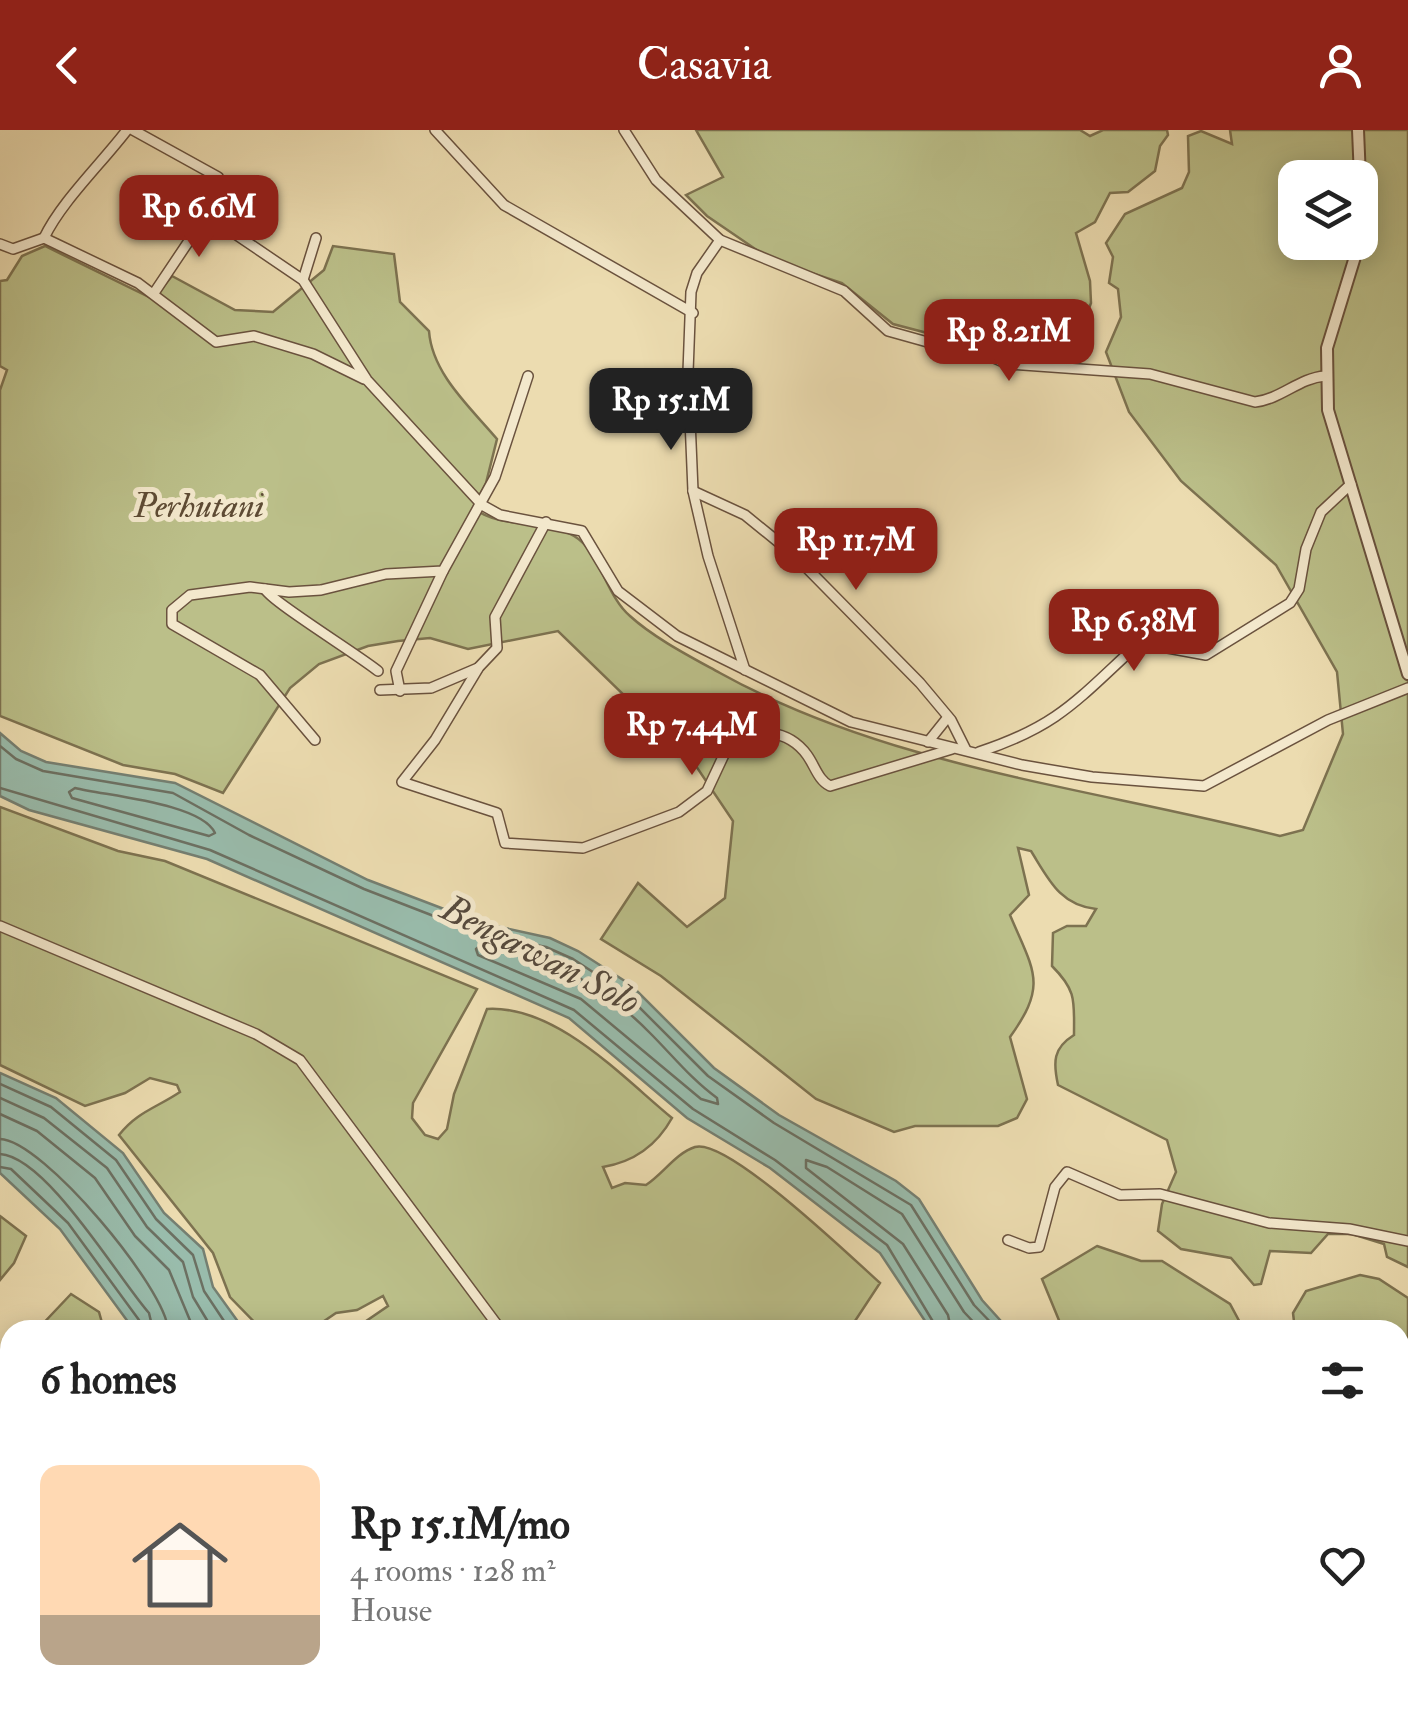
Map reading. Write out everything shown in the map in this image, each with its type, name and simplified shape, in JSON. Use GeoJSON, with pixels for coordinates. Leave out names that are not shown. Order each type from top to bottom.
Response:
{"type":"FeatureCollection","features":[{"type":"Feature","properties":{"kind":"street"},"geometry":{"type":"LineString","coordinates":[[0,244],[13,249],[44,238],[56,212],[75,197],[130,130],[218,177],[212,205],[154,294]]}},
{"type":"Feature","properties":{"kind":"street"},"geometry":{"type":"LineString","coordinates":[[434,130],[504,205],[693,313]]}},
{"type":"Feature","properties":{"kind":"street"},"geometry":{"type":"LineString","coordinates":[[624,130],[656,180],[720,240],[844,291],[888,330],[932,343],[966,346],[1008,364],[1157,375],[1255,402],[1325,376]]}},
{"type":"Feature","properties":{"kind":"street"},"geometry":{"type":"LineString","coordinates":[[1358,130],[1359,160]]}},
{"type":"Feature","properties":{"kind":"street"},"geometry":{"type":"LineString","coordinates":[[212,205],[219,223],[303,280],[368,380],[482,506],[500,515],[582,531],[618,591],[657,625],[851,722],[1070,774],[1204,786],[1328,720],[1408,688]]}},
{"type":"Feature","properties":{"kind":"street"},"geometry":{"type":"LineString","coordinates":[[44,238],[154,294],[216,342],[254,336],[313,354],[368,380]]}},
{"type":"Feature","properties":{"kind":"street"},"geometry":{"type":"LineString","coordinates":[[303,280],[316,238]]}},
{"type":"Feature","properties":{"kind":"street"},"geometry":{"type":"LineString","coordinates":[[720,240],[694,279],[688,372],[694,491],[708,556],[746,670]]}},
{"type":"Feature","properties":{"kind":"street"},"geometry":{"type":"LineString","coordinates":[[1356,260],[1330,330],[1325,376],[1335,442],[1408,674]]}},
{"type":"Feature","properties":{"kind":"street"},"geometry":{"type":"LineString","coordinates":[[400,691],[396,671],[444,571],[482,506],[528,376]]}},
{"type":"Feature","properties":{"kind":"street"},"geometry":{"type":"LineString","coordinates":[[979,753],[1024,738],[1056,720],[1136,646],[1146,644],[1190,654],[1212,654],[1284,607],[1296,594],[1306,549],[1320,512],[1350,484]]}},
{"type":"Feature","properties":{"kind":"street"},"geometry":{"type":"LineString","coordinates":[[694,491],[745,516],[793,554],[948,716],[961,748]]}},
{"type":"Feature","properties":{"kind":"street"},"geometry":{"type":"LineString","coordinates":[[546,522],[495,617],[498,647],[479,667],[436,740],[402,782],[497,813],[507,844],[583,848],[679,812],[707,791],[730,744],[754,733],[772,733],[796,742],[830,786],[961,748]]}},
{"type":"Feature","properties":{"kind":"street"},"geometry":{"type":"LineString","coordinates":[[315,740],[260,675],[188,636],[169,620],[172,610],[185,596],[265,589],[321,590],[386,574],[444,571]]}},
{"type":"Feature","properties":{"kind":"street"},"geometry":{"type":"LineString","coordinates":[[265,589],[272,601],[321,628],[378,671]]}},
{"type":"Feature","properties":{"kind":"street"},"geometry":{"type":"LineString","coordinates":[[380,690],[443,684],[479,667]]}},
{"type":"Feature","properties":{"kind":"street"},"geometry":{"type":"LineString","coordinates":[[928,742],[948,716]]}},
{"type":"Feature","properties":{"kind":"street"},"geometry":{"type":"LineString","coordinates":[[0,926],[256,1034],[300,1060],[494,1320]]}},
{"type":"Feature","properties":{"kind":"street"},"geometry":{"type":"LineString","coordinates":[[1008,1240],[1029,1248],[1038,1246],[1055,1186],[1062,1174],[1070,1172],[1120,1194],[1160,1194],[1269,1222],[1408,1241]]}},
{"type":"Feature","properties":{"kind":"green space"},"geometry":{"type":"Polygon","coordinates":[[[696,130],[1080,130],[1090,136],[1103,130],[1167,130],[1168,135],[1160,146],[1155,171],[1128,192],[1110,193],[1095,222],[1076,233],[1090,281],[1091,303],[1082,327],[1037,354],[1011,355],[893,324],[842,283],[770,259],[707,216],[686,195],[723,177],[696,130]]]}},
{"type":"Feature","properties":{"kind":"green space","name":"Perhutani"},"geometry":{"type":"Polygon","coordinates":[[[1230,130],[1408,130],[1408,1267],[1387,1257],[1384,1244],[1352,1234],[1328,1234],[1311,1253],[1270,1251],[1261,1284],[1254,1285],[1231,1258],[1181,1249],[1158,1231],[1162,1204],[1176,1172],[1167,1140],[1058,1085],[1056,1056],[1074,1035],[1074,1013],[1070,990],[1052,966],[1053,933],[1067,926],[1086,926],[1096,909],[1064,897],[1031,851],[1018,848],[1029,895],[1010,915],[1033,978],[1029,1004],[1010,1037],[1027,1099],[1017,1118],[998,1126],[915,1126],[894,1132],[816,1099],[661,976],[601,939],[638,883],[687,927],[725,898],[733,821],[694,763],[558,631],[468,649],[430,638],[398,641],[368,646],[319,664],[290,688],[223,793],[175,774],[123,765],[0,716],[0,390],[7,370],[0,366],[0,281],[7,280],[22,256],[45,246],[153,299],[172,276],[235,310],[273,312],[324,270],[333,246],[394,254],[400,302],[429,331],[445,376],[497,439],[486,483],[473,508],[497,519],[549,527],[574,536],[590,552],[622,607],[673,647],[785,705],[923,754],[1280,836],[1303,830],[1343,734],[1337,672],[1276,565],[1181,481],[1129,412],[1106,352],[1121,317],[1118,289],[1109,283],[1113,257],[1106,243],[1125,214],[1182,188],[1189,172],[1188,136],[1201,131],[1232,144],[1230,130]]]}},
{"type":"Feature","properties":{"kind":"green space"},"geometry":{"type":"Polygon","coordinates":[[[0,807],[118,851],[165,861],[477,989],[413,1103],[412,1118],[425,1135],[438,1139],[447,1129],[454,1094],[487,1009],[538,1018],[586,1046],[672,1118],[643,1151],[603,1167],[612,1188],[625,1183],[646,1185],[688,1150],[711,1149],[760,1179],[880,1283],[856,1320],[368,1320],[388,1306],[383,1296],[326,1320],[252,1320],[230,1297],[213,1253],[119,1135],[140,1116],[180,1092],[177,1085],[150,1078],[125,1093],[85,1106],[0,1065],[0,807]]]}},
{"type":"Feature","properties":{"kind":"green space"},"geometry":{"type":"Polygon","coordinates":[[[0,1216],[26,1236],[14,1263],[0,1280],[0,1216]]]}},
{"type":"Feature","properties":{"kind":"green space"},"geometry":{"type":"Polygon","coordinates":[[[1097,1246],[1141,1261],[1162,1261],[1230,1304],[1239,1320],[1059,1320],[1042,1279],[1097,1246]]]}},
{"type":"Feature","properties":{"kind":"green space"},"geometry":{"type":"Polygon","coordinates":[[[1360,1275],[1379,1279],[1408,1298],[1408,1320],[1294,1320],[1293,1313],[1306,1291],[1360,1275]]]}},
{"type":"Feature","properties":{"kind":"green space"},"geometry":{"type":"Polygon","coordinates":[[[71,1294],[99,1312],[101,1320],[46,1320],[71,1294]]]}},
{"type":"Feature","properties":{"kind":"water","name":"Bengawan Solo"},"geometry":{"type":"Polygon","coordinates":[[[0,733],[21,751],[46,762],[175,783],[368,880],[478,922],[550,938],[578,951],[631,985],[714,1068],[779,1115],[896,1181],[919,1199],[982,1300],[1000,1320],[924,1320],[880,1253],[770,1168],[687,1118],[569,1018],[207,859],[29,810],[0,796],[0,733]]]}},
{"type":"Feature","properties":{"kind":"water"},"geometry":{"type":"Polygon","coordinates":[[[0,1073],[56,1098],[123,1153],[164,1213],[203,1249],[213,1287],[237,1320],[127,1320],[60,1229],[0,1173],[0,1073]]]}}]}
